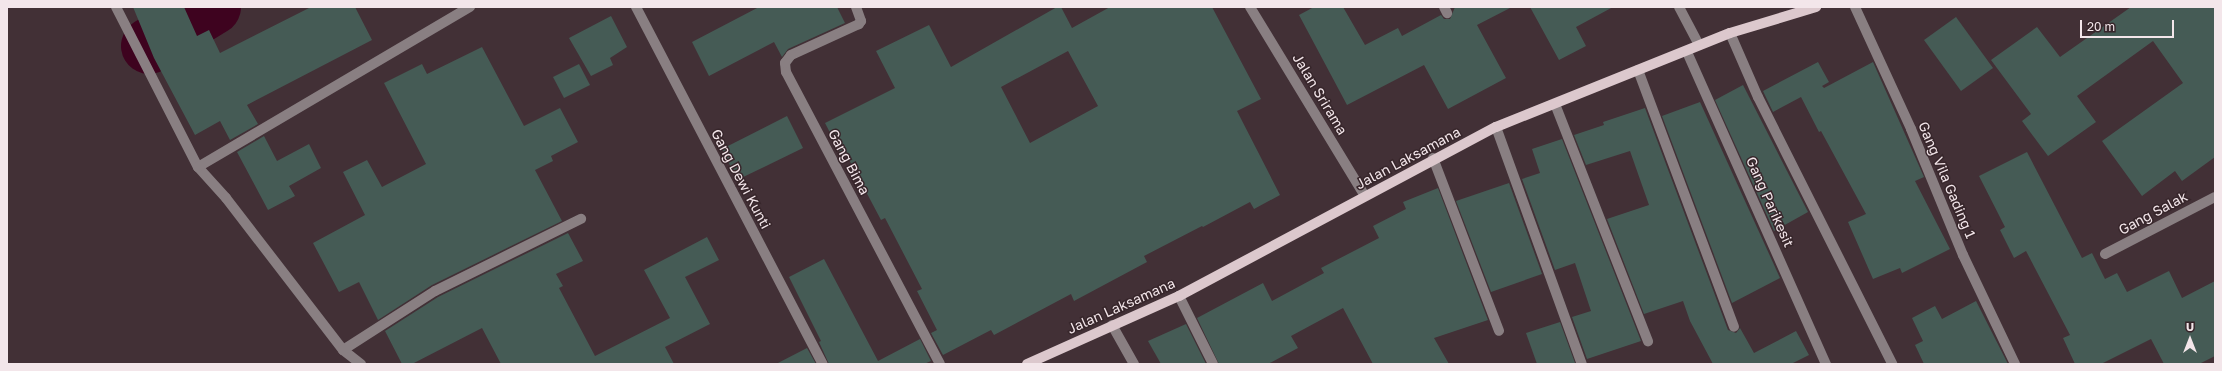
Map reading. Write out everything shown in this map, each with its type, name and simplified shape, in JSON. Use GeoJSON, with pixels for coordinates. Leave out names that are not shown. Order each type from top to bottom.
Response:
{"type":"FeatureCollection","features":[{"type":"Feature","properties":{"kind":"main road","name":"Jalan Laksamana"},"geometry":{"type":"LineString","coordinates":[[1027,364],[1179,296],[1433,158],[1496,127],[1687,52],[1699,45],[1816,7]]}},
{"type":"Feature","properties":{"kind":"street"},"geometry":{"type":"LineString","coordinates":[[116,7],[198,167],[226,198],[343,350],[361,364]]}},
{"type":"Feature","properties":{"kind":"street"},"geometry":{"type":"LineString","coordinates":[[198,167],[470,7]]}},
{"type":"Feature","properties":{"kind":"street","name":"Gang Dewi Kunti"},"geometry":{"type":"LineString","coordinates":[[636,7],[823,364]]}},
{"type":"Feature","properties":{"kind":"street","name":"Gang Bima"},"geometry":{"type":"LineString","coordinates":[[856,7],[862,20],[859,24],[791,55],[786,63],[786,72],[940,364]]}},
{"type":"Feature","properties":{"kind":"street","name":"Jalan Srirama"},"geometry":{"type":"LineString","coordinates":[[1250,7],[1365,196]]}},
{"type":"Feature","properties":{"kind":"street"},"geometry":{"type":"LineString","coordinates":[[1679,7],[1699,45]]}},
{"type":"Feature","properties":{"kind":"street","name":"Gang Vila Gading 1"},"geometry":{"type":"LineString","coordinates":[[1855,7],[1911,129],[1963,255],[2015,364]]}},
{"type":"Feature","properties":{"kind":"street"},"geometry":{"type":"LineString","coordinates":[[1730,34],[1758,97],[1892,364]]}},
{"type":"Feature","properties":{"kind":"street","name":"Gang Parikesit"},"geometry":{"type":"LineString","coordinates":[[1687,52],[1826,364]]}},
{"type":"Feature","properties":{"kind":"street"},"geometry":{"type":"LineString","coordinates":[[1638,70],[1734,327]]}},
{"type":"Feature","properties":{"kind":"street"},"geometry":{"type":"LineString","coordinates":[[1555,104],[1648,341]]}},
{"type":"Feature","properties":{"kind":"street"},"geometry":{"type":"LineString","coordinates":[[1496,127],[1582,364]]}},
{"type":"Feature","properties":{"kind":"street"},"geometry":{"type":"LineString","coordinates":[[1433,158],[1499,331]]}},
{"type":"Feature","properties":{"kind":"street","name":"Gang Salak"},"geometry":{"type":"LineString","coordinates":[[2105,254],[2215,197]]}},
{"type":"Feature","properties":{"kind":"street"},"geometry":{"type":"LineString","coordinates":[[343,350],[435,291],[581,219]]}},
{"type":"Feature","properties":{"kind":"street"},"geometry":{"type":"LineString","coordinates":[[1179,296],[1213,364]]}},
{"type":"Feature","properties":{"kind":"street"},"geometry":{"type":"LineString","coordinates":[[1112,325],[1134,364]]}},
{"type":"Feature","properties":{"kind":"building"},"geometry":{"type":"Polygon","coordinates":[[[133,7],[184,7],[197,36],[209,30],[220,53],[311,7],[355,7],[372,40],[247,105],[258,124],[230,140],[220,121],[195,135],[154,58],[133,7]]]}},
{"type":"Feature","properties":{"kind":"building"},"geometry":{"type":"Polygon","coordinates":[[[759,7],[837,7],[845,23],[788,49],[782,57],[774,42],[709,76],[692,42],[759,7]]]}},
{"type":"Feature","properties":{"kind":"building"},"geometry":{"type":"Polygon","coordinates":[[[1057,7],[1061,7],[1072,28],[1110,7],[1212,7],[1261,99],[1237,111],[1280,195],[1254,209],[1250,202],[1203,227],[1202,226],[1144,256],[1147,262],[1074,301],[1071,294],[994,335],[991,330],[943,355],[931,333],[937,330],[917,291],[922,289],[885,218],[881,220],[845,152],[841,154],[825,123],[895,88],[876,51],[929,25],[951,67],[1057,7]],[[1068,51],[1001,87],[1030,143],[1098,106],[1068,51]]]}},
{"type":"Feature","properties":{"kind":"building"},"geometry":{"type":"Polygon","coordinates":[[[1314,7],[1343,7],[1365,45],[1398,28],[1402,36],[1441,15],[1444,19],[1450,19],[1455,7],[1512,7],[1477,25],[1506,78],[1448,109],[1424,65],[1347,105],[1299,15],[1314,7]]]}},
{"type":"Feature","properties":{"kind":"building"},"geometry":{"type":"Polygon","coordinates":[[[1530,7],[1613,7],[1576,27],[1586,46],[1559,60],[1530,7]]]}},
{"type":"Feature","properties":{"kind":"building"},"geometry":{"type":"Polygon","coordinates":[[[2131,7],[2215,7],[2215,157],[2182,181],[2175,171],[2142,196],[2102,141],[2183,83],[2153,41],[2077,96],[2096,122],[2048,156],[2022,121],[2031,114],[1991,60],[2037,27],[2060,57],[2131,7]]]}},
{"type":"Feature","properties":{"kind":"building"},"geometry":{"type":"Polygon","coordinates":[[[611,16],[627,47],[610,58],[613,65],[591,76],[569,38],[611,16]]]}},
{"type":"Feature","properties":{"kind":"building"},"geometry":{"type":"Polygon","coordinates":[[[1956,17],[1993,68],[1961,91],[1924,40],[1956,17]]]}},
{"type":"Feature","properties":{"kind":"building"},"geometry":{"type":"Polygon","coordinates":[[[482,47],[524,126],[560,108],[578,142],[551,156],[553,161],[535,170],[562,221],[432,285],[378,320],[359,282],[339,292],[313,243],[365,215],[343,172],[367,160],[382,187],[426,164],[384,83],[422,64],[427,74],[482,47]]]}},
{"type":"Feature","properties":{"kind":"building"},"geometry":{"type":"Polygon","coordinates":[[[1818,62],[1829,82],[1822,86],[1824,88],[1873,62],[1924,177],[1915,181],[1950,249],[1902,273],[1900,268],[1873,279],[1848,222],[1866,214],[1821,131],[1819,132],[1801,97],[1773,112],[1763,91],[1818,62]]]}},
{"type":"Feature","properties":{"kind":"building"},"geometry":{"type":"Polygon","coordinates":[[[579,64],[590,85],[564,98],[553,77],[579,64]]]}},
{"type":"Feature","properties":{"kind":"building"},"geometry":{"type":"Polygon","coordinates":[[[1743,85],[1808,212],[1774,231],[1715,100],[1743,85]]]}},
{"type":"Feature","properties":{"kind":"building"},"geometry":{"type":"Polygon","coordinates":[[[1700,102],[1780,278],[1732,303],[1662,116],[1700,102]]]}},
{"type":"Feature","properties":{"kind":"building"},"geometry":{"type":"Polygon","coordinates":[[[1645,108],[1728,330],[1736,333],[1740,328],[1754,353],[1796,331],[1809,355],[1791,364],[1713,364],[1690,321],[1683,301],[1644,314],[1607,219],[1649,205],[1630,151],[1586,165],[1574,135],[1604,125],[1603,122],[1645,108]]]}},
{"type":"Feature","properties":{"kind":"building"},"geometry":{"type":"Polygon","coordinates":[[[787,116],[803,148],[737,180],[722,149],[787,116]]]}},
{"type":"Feature","properties":{"kind":"building"},"geometry":{"type":"Polygon","coordinates":[[[264,136],[277,161],[309,144],[321,168],[289,186],[295,196],[268,210],[237,152],[264,136]]]}},
{"type":"Feature","properties":{"kind":"building"},"geometry":{"type":"Polygon","coordinates":[[[1562,139],[1641,341],[1587,359],[1572,317],[1591,311],[1575,263],[1555,270],[1522,179],[1540,173],[1532,149],[1562,139]]]}},
{"type":"Feature","properties":{"kind":"building"},"geometry":{"type":"Polygon","coordinates":[[[2027,152],[2082,258],[2092,253],[2105,279],[2117,273],[2127,292],[2169,271],[2182,298],[2215,281],[2215,356],[2199,364],[2164,364],[2151,339],[2101,364],[2075,364],[2063,338],[2070,335],[2026,251],[2014,258],[2000,230],[2005,227],[1979,176],[2027,152]]]}},
{"type":"Feature","properties":{"kind":"building"},"geometry":{"type":"Polygon","coordinates":[[[1509,183],[1542,274],[1491,292],[1456,201],[1509,183]]]}},
{"type":"Feature","properties":{"kind":"building"},"geometry":{"type":"Polygon","coordinates":[[[1438,188],[1488,320],[1434,338],[1449,364],[1373,364],[1343,308],[1291,336],[1298,348],[1268,364],[1219,364],[1197,318],[1263,283],[1272,301],[1324,273],[1321,268],[1379,238],[1373,226],[1406,209],[1403,202],[1438,188]]]}},
{"type":"Feature","properties":{"kind":"building"},"geometry":{"type":"Polygon","coordinates":[[[568,233],[583,261],[556,274],[563,286],[559,288],[595,356],[670,318],[644,270],[707,237],[719,260],[685,277],[710,324],[665,347],[674,364],[501,364],[482,328],[412,364],[402,364],[385,331],[438,297],[568,233]]]}},
{"type":"Feature","properties":{"kind":"building"},"geometry":{"type":"Polygon","coordinates":[[[824,259],[878,361],[920,339],[931,361],[924,364],[829,364],[819,342],[821,341],[789,277],[824,259]]]}},
{"type":"Feature","properties":{"kind":"building"},"geometry":{"type":"Polygon","coordinates":[[[1976,301],[2008,364],[1924,364],[1915,345],[1923,341],[1912,318],[1935,306],[1942,319],[1976,301]]]}},
{"type":"Feature","properties":{"kind":"building"},"geometry":{"type":"Polygon","coordinates":[[[1560,322],[1575,363],[1537,364],[1526,333],[1560,322]]]}},
{"type":"Feature","properties":{"kind":"building"},"geometry":{"type":"Polygon","coordinates":[[[1186,324],[1206,364],[1161,364],[1148,341],[1186,324]]]}},
{"type":"Feature","properties":{"kind":"building"},"geometry":{"type":"Polygon","coordinates":[[[807,348],[816,364],[776,364],[807,348]]]}},
{"type":"Feature","properties":{"kind":"waterway"},"geometry":{"type":"LineString","coordinates":[[149,46],[213,7]]}}]}
